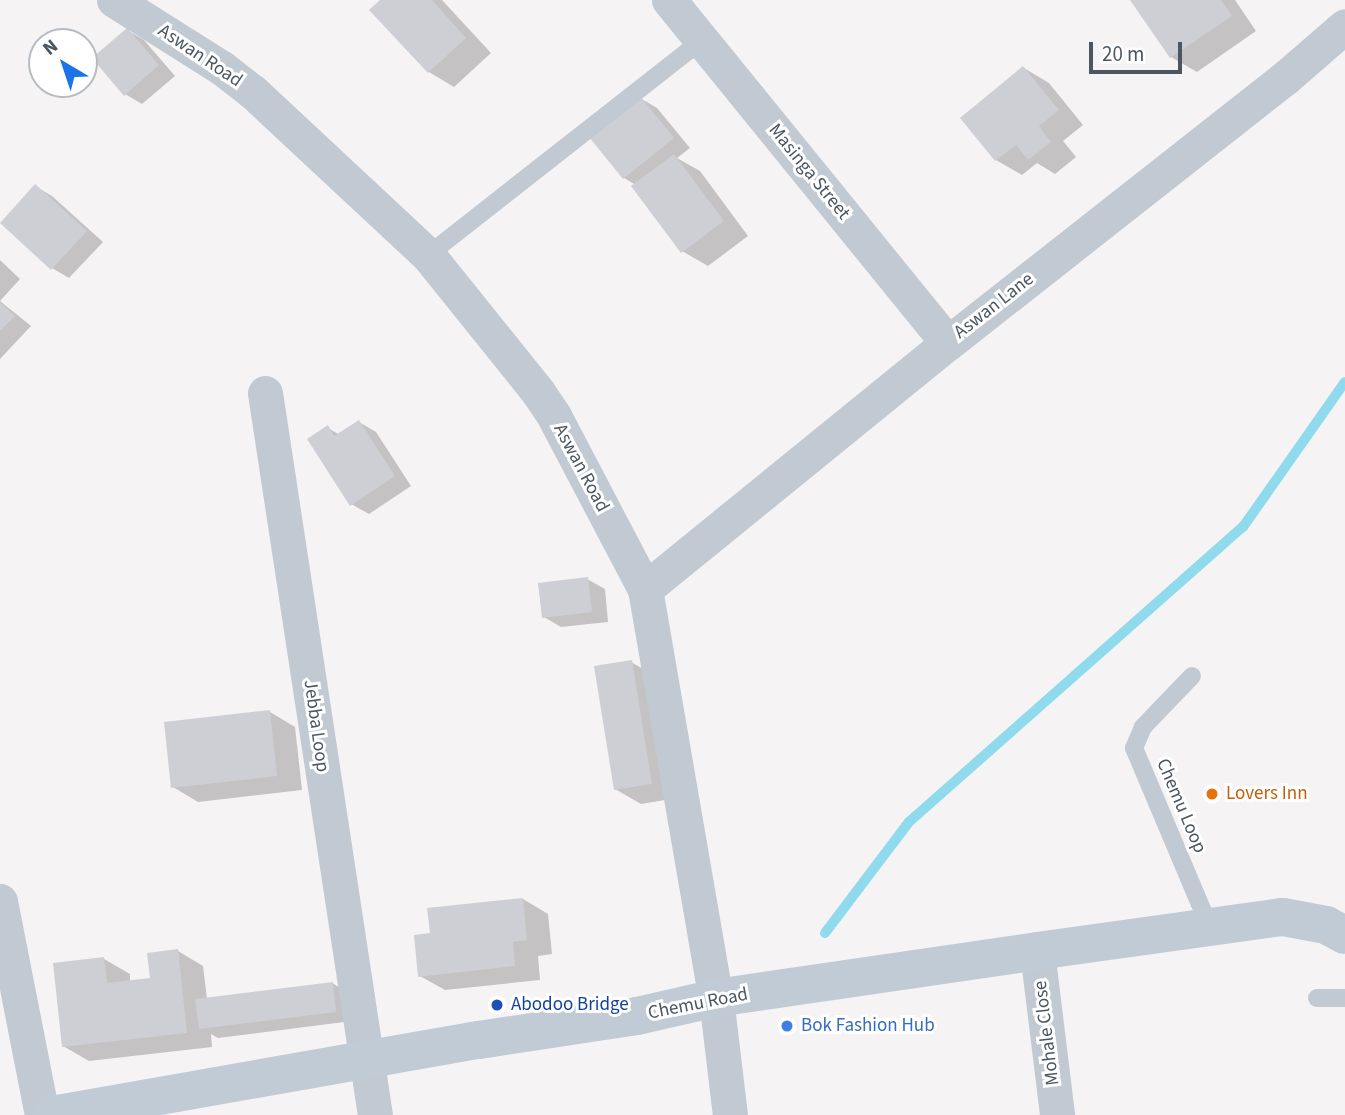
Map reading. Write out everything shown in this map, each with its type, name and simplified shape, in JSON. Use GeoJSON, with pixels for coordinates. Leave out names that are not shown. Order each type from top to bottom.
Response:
{"type":"FeatureCollection","features":[{"type":"Feature","properties":{"kind":"street","name":"Aswan Road"},"geometry":{"type":"LineString","coordinates":[[114,0],[222,68],[253,92],[428,255],[548,408],[645,589],[716,998],[730,1115]]}},
{"type":"Feature","properties":{"kind":"street","name":"Masinga Street"},"geometry":{"type":"LineString","coordinates":[[669,0],[948,343]]}},
{"type":"Feature","properties":{"kind":"street","name":"Aswan Lane"},"geometry":{"type":"LineString","coordinates":[[645,589],[948,343],[1285,78],[1345,26]]}},
{"type":"Feature","properties":{"kind":"street","name":"Jebba Loop"},"geometry":{"type":"LineString","coordinates":[[265,393],[375,1115]]}},
{"type":"Feature","properties":{"kind":"street"},"geometry":{"type":"LineString","coordinates":[[0,901],[42,1115]]}},
{"type":"Feature","properties":{"kind":"street","name":"Chemu Road"},"geometry":{"type":"LineString","coordinates":[[71,1113],[146,1107],[365,1060],[637,1016],[716,998],[1037,951],[1283,917],[1326,925],[1345,935]]}},
{"type":"Feature","properties":{"kind":"street","name":"Mohale Close"},"geometry":{"type":"LineString","coordinates":[[1037,951],[1057,1115]]}},
{"type":"Feature","properties":{"kind":"lane"},"geometry":{"type":"LineString","coordinates":[[428,255],[702,40]]}},
{"type":"Feature","properties":{"kind":"lane","name":"Chemu Loop"},"geometry":{"type":"LineString","coordinates":[[1192,676],[1143,727],[1134,748],[1210,928]]}},
{"type":"Feature","properties":{"kind":"lane"},"geometry":{"type":"LineString","coordinates":[[1317,999],[1345,998]]}},
{"type":"Feature","properties":{"kind":"building"},"geometry":{"type":"Polygon","coordinates":[[[380,0],[432,0],[466,38],[428,73],[369,10],[380,0]]]}},
{"type":"Feature","properties":{"kind":"building"},"geometry":{"type":"Polygon","coordinates":[[[1130,0],[1221,0],[1232,16],[1170,58],[1130,0]]]}},
{"type":"Feature","properties":{"kind":"building"},"geometry":{"type":"Polygon","coordinates":[[[127,28],[159,65],[124,96],[98,65],[98,53],[127,28]]]}},
{"type":"Feature","properties":{"kind":"building"},"geometry":{"type":"Polygon","coordinates":[[[1023,66],[1059,110],[1039,126],[1051,142],[1028,160],[1016,145],[995,161],[960,118],[1023,66]]]}},
{"type":"Feature","properties":{"kind":"building"},"geometry":{"type":"Polygon","coordinates":[[[640,96],[674,138],[623,179],[589,137],[640,96]]]}},
{"type":"Feature","properties":{"kind":"building"},"geometry":{"type":"Polygon","coordinates":[[[674,154],[724,221],[681,253],[631,186],[674,154]]]}},
{"type":"Feature","properties":{"kind":"building"},"geometry":{"type":"Polygon","coordinates":[[[35,184],[87,231],[51,270],[0,223],[35,184]]]}},
{"type":"Feature","properties":{"kind":"building"},"geometry":{"type":"Polygon","coordinates":[[[0,302],[15,316],[0,331],[0,302]]]}},
{"type":"Feature","properties":{"kind":"building"},"geometry":{"type":"Polygon","coordinates":[[[359,420],[395,476],[350,506],[307,439],[328,425],[334,436],[359,420]]]}},
{"type":"Feature","properties":{"kind":"building"},"geometry":{"type":"Polygon","coordinates":[[[588,577],[592,612],[542,618],[538,583],[588,577]]]}},
{"type":"Feature","properties":{"kind":"building"},"geometry":{"type":"Polygon","coordinates":[[[632,660],[652,784],[614,790],[594,666],[632,660]]]}},
{"type":"Feature","properties":{"kind":"building"},"geometry":{"type":"Polygon","coordinates":[[[270,710],[277,776],[171,788],[164,722],[270,710]]]}},
{"type":"Feature","properties":{"kind":"building"},"geometry":{"type":"Polygon","coordinates":[[[523,898],[527,940],[513,942],[515,966],[418,977],[414,935],[430,933],[427,908],[523,898]]]}},
{"type":"Feature","properties":{"kind":"building"},"geometry":{"type":"Polygon","coordinates":[[[178,949],[187,1033],[62,1047],[53,963],[104,957],[107,983],[150,978],[147,953],[178,949]]]}},
{"type":"Feature","properties":{"kind":"building"},"geometry":{"type":"Polygon","coordinates":[[[333,982],[336,1012],[199,1029],[195,999],[333,982]]]}},
{"type":"Feature","properties":{"kind":"waterway"},"geometry":{"type":"LineString","coordinates":[[825,933],[909,822],[1243,527],[1345,382]]}},
{"type":"Feature","properties":{"kind":"place","name":"Lovers Inn"},"geometry":{"type":"Point","coordinates":[1212,794]}},
{"type":"Feature","properties":{"kind":"place","name":"Abodoo Bridge"},"geometry":{"type":"Point","coordinates":[497,1005]}},
{"type":"Feature","properties":{"kind":"place","name":"Bok Fashion Hub"},"geometry":{"type":"Point","coordinates":[787,1026]}}]}
